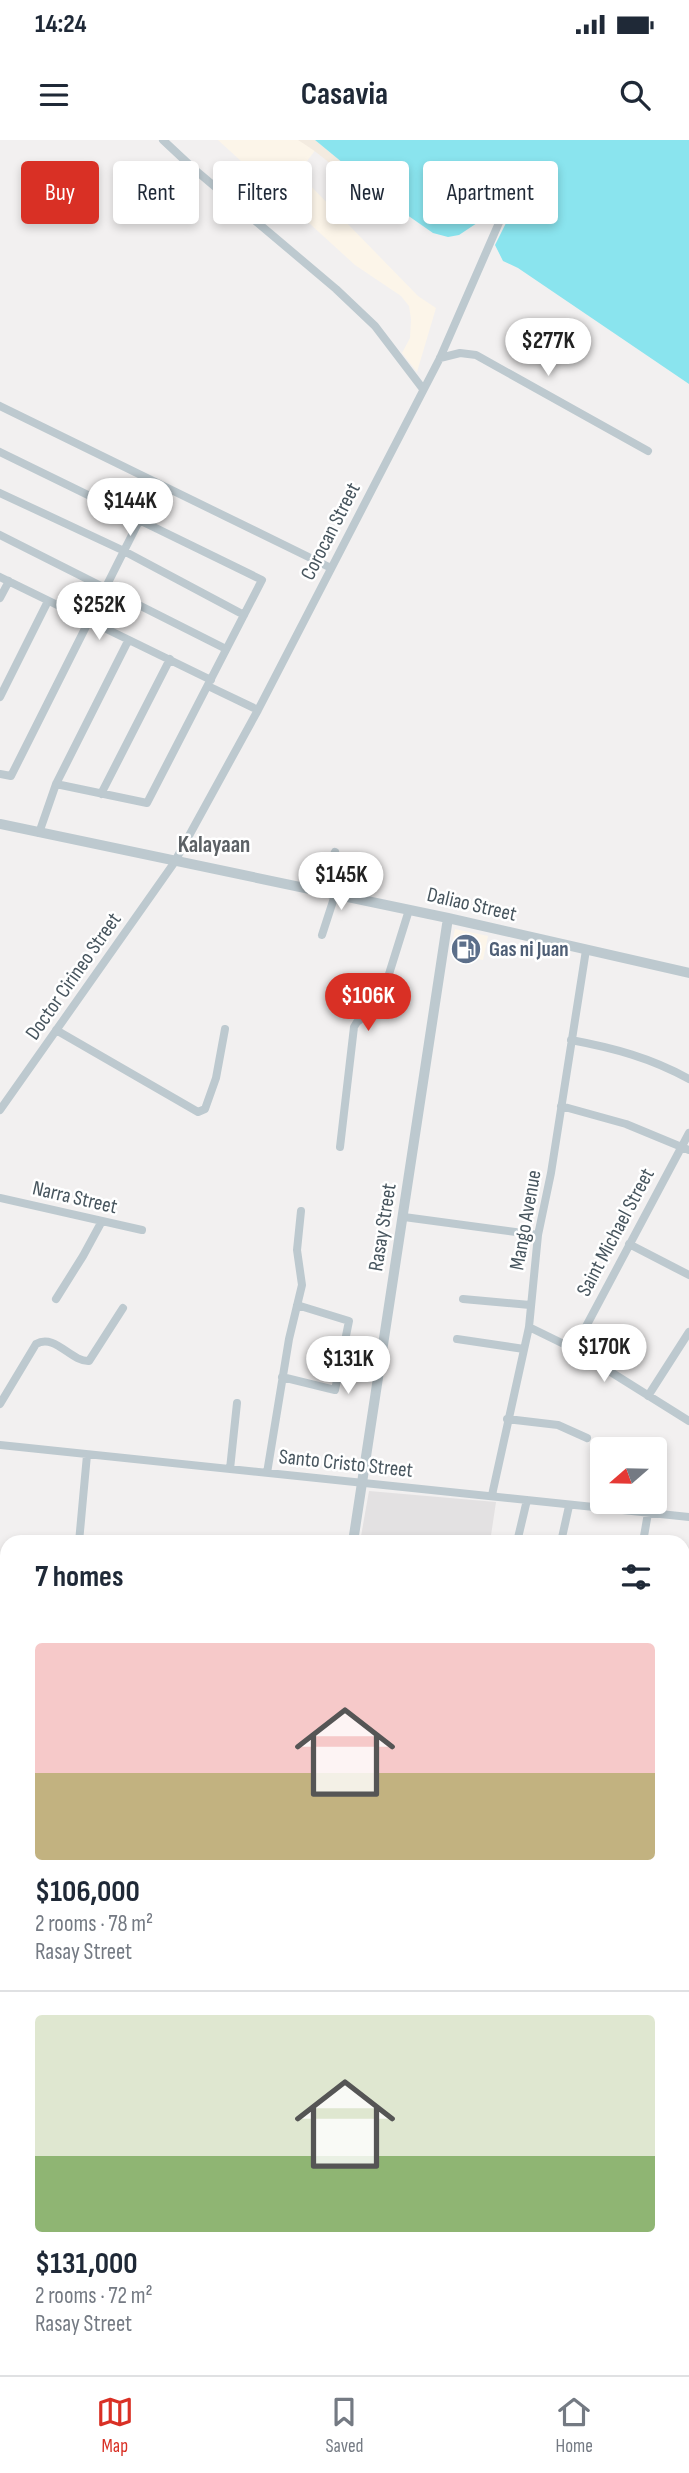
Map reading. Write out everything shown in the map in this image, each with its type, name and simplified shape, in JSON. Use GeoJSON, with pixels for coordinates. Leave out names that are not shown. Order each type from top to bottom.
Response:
{"type":"FeatureCollection","features":[{"type":"Feature","properties":{"kind":"street"},"geometry":{"type":"LineString","coordinates":[[163,140],[375,326],[423,389]]}},
{"type":"Feature","properties":{"kind":"street","name":"Corocan Street"},"geometry":{"type":"LineString","coordinates":[[174,863],[258,710],[440,358],[498,224]]}},
{"type":"Feature","properties":{"kind":"street"},"geometry":{"type":"LineString","coordinates":[[440,358],[460,353],[476,355],[648,451]]}},
{"type":"Feature","properties":{"kind":"street"},"geometry":{"type":"LineString","coordinates":[[0,406],[331,568]]}},
{"type":"Feature","properties":{"kind":"street"},"geometry":{"type":"LineString","coordinates":[[0,452],[262,580],[147,803],[56,784]]}},
{"type":"Feature","properties":{"kind":"street"},"geometry":{"type":"LineString","coordinates":[[0,493],[122,550],[244,615]]}},
{"type":"Feature","properties":{"kind":"street"},"geometry":{"type":"LineString","coordinates":[[0,774],[11,776],[122,550],[139,521]]}},
{"type":"Feature","properties":{"kind":"street"},"geometry":{"type":"LineString","coordinates":[[0,535],[226,649]]}},
{"type":"Feature","properties":{"kind":"street"},"geometry":{"type":"LineString","coordinates":[[0,577],[170,659],[258,710]]}},
{"type":"Feature","properties":{"kind":"street"},"geometry":{"type":"LineString","coordinates":[[0,598],[9,581]]}},
{"type":"Feature","properties":{"kind":"street"},"geometry":{"type":"LineString","coordinates":[[0,697],[48,601]]}},
{"type":"Feature","properties":{"kind":"street"},"geometry":{"type":"LineString","coordinates":[[40,833],[56,784],[128,641]]}},
{"type":"Feature","properties":{"kind":"street"},"geometry":{"type":"LineString","coordinates":[[101,794],[170,659]]}},
{"type":"Feature","properties":{"kind":"street","name":"Daliao Street"},"geometry":{"type":"LineString","coordinates":[[0,824],[174,863],[448,918],[689,973]]}},
{"type":"Feature","properties":{"kind":"street"},"geometry":{"type":"LineString","coordinates":[[317,891],[335,852]]}},
{"type":"Feature","properties":{"kind":"street","name":"Doctor Cirineo Street"},"geometry":{"type":"LineString","coordinates":[[0,1110],[174,863]]}},
{"type":"Feature","properties":{"kind":"street"},"geometry":{"type":"LineString","coordinates":[[322,935],[335,895]]}},
{"type":"Feature","properties":{"kind":"street"},"geometry":{"type":"LineString","coordinates":[[340,1147],[354,1027],[379,1006],[409,910]]}},
{"type":"Feature","properties":{"kind":"street","name":"Rasay Street"},"geometry":{"type":"LineString","coordinates":[[355,1535],[448,918]]}},
{"type":"Feature","properties":{"kind":"street","name":"Mango Avenue"},"geometry":{"type":"LineString","coordinates":[[492,1495],[529,1327],[538,1235],[586,950]]}},
{"type":"Feature","properties":{"kind":"street"},"geometry":{"type":"LineString","coordinates":[[56,1030],[198,1112],[205,1109],[216,1077],[225,1029]]}},
{"type":"Feature","properties":{"kind":"street"},"geometry":{"type":"LineString","coordinates":[[571,1040],[642,1056],[689,1079]]}},
{"type":"Feature","properties":{"kind":"street"},"geometry":{"type":"LineString","coordinates":[[561,1106],[626,1124],[685,1148]]}},
{"type":"Feature","properties":{"kind":"street","name":"Saint Michael Street"},"geometry":{"type":"LineString","coordinates":[[574,1349],[629,1244],[685,1148],[689,1133]]}},
{"type":"Feature","properties":{"kind":"street","name":"Narra Street"},"geometry":{"type":"LineString","coordinates":[[0,1198],[142,1230]]}},
{"type":"Feature","properties":{"kind":"street"},"geometry":{"type":"LineString","coordinates":[[267,1472],[282,1377],[302,1285],[297,1250],[301,1211]]}},
{"type":"Feature","properties":{"kind":"street"},"geometry":{"type":"LineString","coordinates":[[404,1217],[538,1235]]}},
{"type":"Feature","properties":{"kind":"street"},"geometry":{"type":"LineString","coordinates":[[57,1298],[102,1221]]}},
{"type":"Feature","properties":{"kind":"street"},"geometry":{"type":"LineString","coordinates":[[629,1244],[689,1275]]}},
{"type":"Feature","properties":{"kind":"street"},"geometry":{"type":"LineString","coordinates":[[463,1299],[530,1305]]}},
{"type":"Feature","properties":{"kind":"street"},"geometry":{"type":"LineString","coordinates":[[282,1377],[335,1390],[341,1362],[348,1321],[297,1305]]}},
{"type":"Feature","properties":{"kind":"street"},"geometry":{"type":"LineString","coordinates":[[0,1404],[36,1344],[42,1341],[51,1342],[89,1362],[123,1308]]}},
{"type":"Feature","properties":{"kind":"street"},"geometry":{"type":"LineString","coordinates":[[529,1327],[574,1349],[689,1421]]}},
{"type":"Feature","properties":{"kind":"street"},"geometry":{"type":"LineString","coordinates":[[648,1396],[689,1332]]}},
{"type":"Feature","properties":{"kind":"street"},"geometry":{"type":"LineString","coordinates":[[457,1339],[524,1349]]}},
{"type":"Feature","properties":{"kind":"street"},"geometry":{"type":"LineString","coordinates":[[679,1348],[689,1353]]}},
{"type":"Feature","properties":{"kind":"street"},"geometry":{"type":"LineString","coordinates":[[341,1362],[380,1370]]}},
{"type":"Feature","properties":{"kind":"street"},"geometry":{"type":"LineString","coordinates":[[230,1469],[237,1403]]}},
{"type":"Feature","properties":{"kind":"street"},"geometry":{"type":"LineString","coordinates":[[507,1419],[558,1425],[587,1438]]}},
{"type":"Feature","properties":{"kind":"street","name":"Santo Cristo Street"},"geometry":{"type":"LineString","coordinates":[[0,1445],[492,1495],[590,1508]]}},
{"type":"Feature","properties":{"kind":"street"},"geometry":{"type":"LineString","coordinates":[[80,1535],[88,1455]]}},
{"type":"Feature","properties":{"kind":"street"},"geometry":{"type":"LineString","coordinates":[[519,1535],[527,1500]]}},
{"type":"Feature","properties":{"kind":"street"},"geometry":{"type":"LineString","coordinates":[[563,1535],[569,1506]]}},
{"type":"Feature","properties":{"kind":"street"},"geometry":{"type":"LineString","coordinates":[[644,1535],[648,1514]]}},
{"type":"Feature","properties":{"kind":"street","name":"Santo Cristo Street"},"geometry":{"type":"LineString","coordinates":[[658,1514],[689,1517]]}},
{"type":"Feature","properties":{"kind":"shaded area"},"geometry":{"type":"Polygon","coordinates":[[[218,140],[315,140],[320,144],[307,161],[241,161],[218,140]]]}},
{"type":"Feature","properties":{"kind":"shaded area"},"geometry":{"type":"Polygon","coordinates":[[[312,187],[326,202],[326,224],[348,224],[418,296],[436,308],[417,372],[402,353],[410,338],[409,306],[401,296],[355,265],[310,224],[312,187]]]}},
{"type":"Feature","properties":{"kind":"shaded area"},"geometry":{"type":"Polygon","coordinates":[[[455,929],[488,936],[483,960],[450,953],[455,929]]]}},
{"type":"Feature","properties":{"kind":"shaded area"},"geometry":{"type":"Polygon","coordinates":[[[369,1491],[496,1502],[491,1535],[361,1535],[369,1491]]]}},
{"type":"Feature","properties":{"kind":"sand"},"geometry":{"type":"Polygon","coordinates":[[[298,140],[315,140],[340,161],[327,161],[298,140]]]}},
{"type":"Feature","properties":{"kind":"water"},"geometry":{"type":"Polygon","coordinates":[[[315,140],[689,140],[689,384],[518,268],[503,261],[495,245],[506,224],[558,224],[558,161],[423,161],[423,224],[476,224],[459,235],[448,237],[433,233],[409,216],[409,161],[340,161],[315,140]]]}},
{"type":"Feature","properties":{"kind":"place","name":"Gas ni Juan"},"geometry":{"type":"Point","coordinates":[466,949]}},
{"type":"Feature","properties":{"kind":"district","name":"Kalayaan"},"geometry":{"type":"Point","coordinates":[214,844]}}]}
